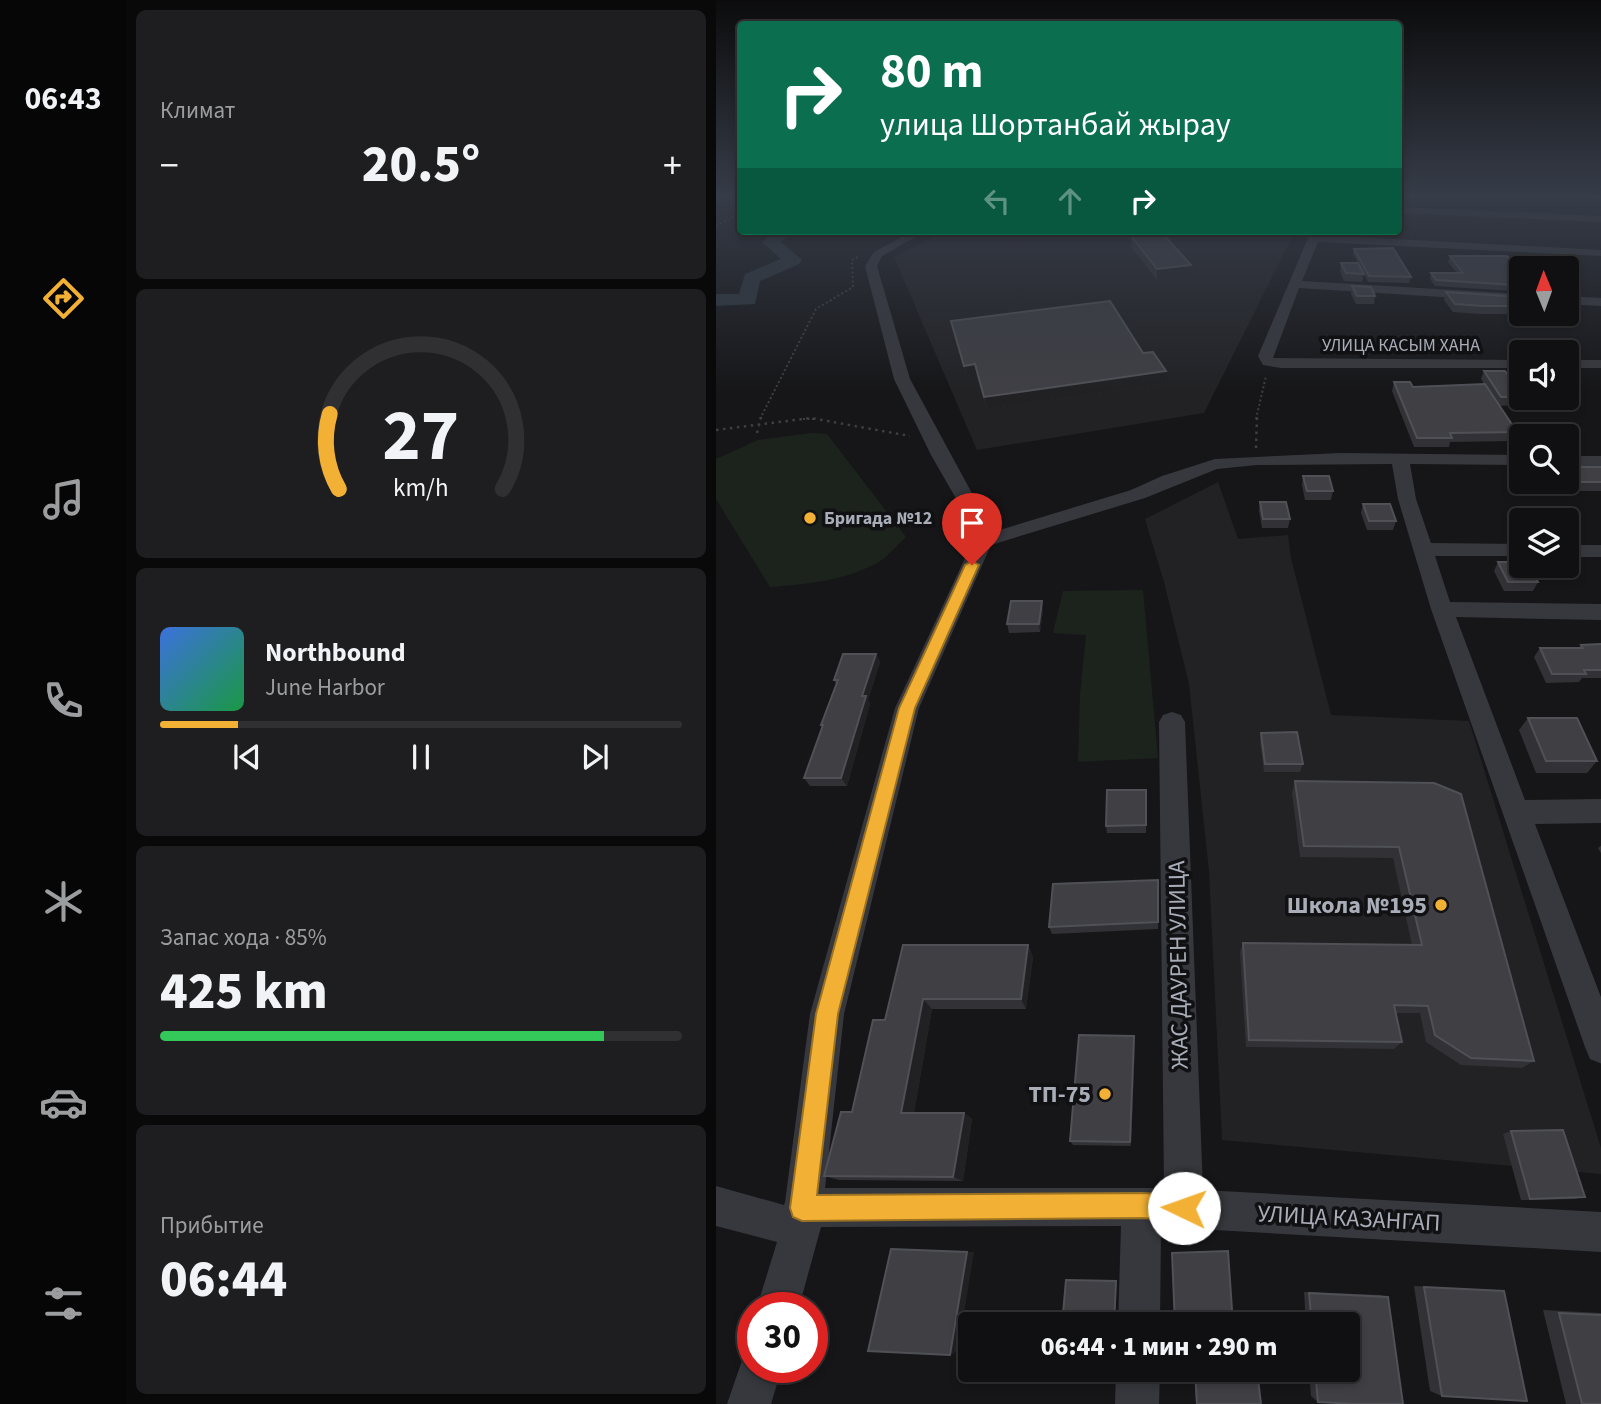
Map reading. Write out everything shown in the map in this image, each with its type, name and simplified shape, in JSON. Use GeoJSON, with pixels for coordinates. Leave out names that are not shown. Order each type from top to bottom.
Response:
{"type":"FeatureCollection","features":[{"type":"Feature","properties":{"kind":"street"},"geometry":{"type":"LineString","coordinates":[[782,1292],[802,1219],[827,1014],[907,708],[983,541],[983,528],[965,502],[902,379],[871,266],[874,261]]}},
{"type":"Feature","properties":{"kind":"street"},"geometry":{"type":"LineString","coordinates":[[1275,363],[1265,356],[1303,261]]}},
{"type":"Feature","properties":{"kind":"street"},"geometry":{"type":"LineString","coordinates":[[1293,284],[1509,297]]}},
{"type":"Feature","properties":{"kind":"street"},"geometry":{"type":"LineString","coordinates":[[1579,301],[1601,302]]}},
{"type":"Feature","properties":{"kind":"street","name":"УЛИЦА КАСЫМ ХАНА"},"geometry":{"type":"LineString","coordinates":[[1275,363],[1509,364]]}},
{"type":"Feature","properties":{"kind":"street"},"geometry":{"type":"LineString","coordinates":[[1579,364],[1601,364]]}},
{"type":"Feature","properties":{"kind":"street"},"geometry":{"type":"LineString","coordinates":[[983,541],[1127,498],[1215,464],[1257,460],[1509,460]]}},
{"type":"Feature","properties":{"kind":"street"},"geometry":{"type":"LineString","coordinates":[[1400,460],[1407,499],[1442,609],[1518,811],[1601,1047]]}},
{"type":"Feature","properties":{"kind":"street"},"geometry":{"type":"LineString","coordinates":[[1579,461],[1601,461]]}},
{"type":"Feature","properties":{"kind":"street"},"geometry":{"type":"LineString","coordinates":[[1423,549],[1509,550]]}},
{"type":"Feature","properties":{"kind":"street"},"geometry":{"type":"LineString","coordinates":[[1579,551],[1601,551]]}},
{"type":"Feature","properties":{"kind":"street"},"geometry":{"type":"LineString","coordinates":[[1442,609],[1601,612]]}},
{"type":"Feature","properties":{"kind":"street","name":"ЖАС ДАУРЕН УЛИЦА"},"geometry":{"type":"LineString","coordinates":[[1172,722],[1184,1208]]}},
{"type":"Feature","properties":{"kind":"street"},"geometry":{"type":"LineString","coordinates":[[1518,811],[1601,811]]}},
{"type":"Feature","properties":{"kind":"street","name":"УЛИЦА КАЗАНГАП"},"geometry":{"type":"LineString","coordinates":[[716,1206],[802,1219],[1141,1206],[1601,1232]]}},
{"type":"Feature","properties":{"kind":"street"},"geometry":{"type":"LineString","coordinates":[[1139,1312],[1141,1206]]}},
{"type":"Feature","properties":{"kind":"street"},"geometry":{"type":"LineString","coordinates":[[1137,1404],[1138,1382]]}},
{"type":"Feature","properties":{"kind":"street"},"geometry":{"type":"LineString","coordinates":[[749,1404],[755,1383]]}},
{"type":"Feature","properties":{"kind":"path"},"geometry":{"type":"LineString","coordinates":[[757,433],[757,425],[816,309],[853,287],[852,261]]}},
{"type":"Feature","properties":{"kind":"path"},"geometry":{"type":"LineString","coordinates":[[1257,460],[1256,420],[1275,363]]}},
{"type":"Feature","properties":{"kind":"path"},"geometry":{"type":"LineString","coordinates":[[716,430],[811,418],[933,440]]}},
{"type":"Feature","properties":{"kind":"shaded area"},"geometry":{"type":"Polygon","coordinates":[[[896,261],[1280,261],[1204,413],[977,450],[896,261]]]}},
{"type":"Feature","properties":{"kind":"shaded area","name":"Бригада №12"},"geometry":{"type":"Polygon","coordinates":[[[812,433],[827,434],[906,537],[881,560],[851,574],[811,583],[770,587],[716,499],[716,459],[758,440],[812,433]]]}},
{"type":"Feature","properties":{"kind":"shaded area"},"geometry":{"type":"Polygon","coordinates":[[[1218,482],[1238,539],[1288,535],[1291,558],[1331,715],[1469,721],[1601,1148],[1601,1174],[1222,1140],[1209,871],[1189,684],[1164,582],[1145,519],[1218,482]]]}},
{"type":"Feature","properties":{"kind":"shaded area"},"geometry":{"type":"Polygon","coordinates":[[[1143,590],[1158,758],[1078,762],[1080,695],[1086,635],[1053,633],[1063,591],[1143,590]]]}},
{"type":"Feature","properties":{"kind":"building"},"geometry":{"type":"Polygon","coordinates":[[[1150,261],[1187,261],[1191,265],[1157,269],[1150,261]]]}},
{"type":"Feature","properties":{"kind":"building"},"geometry":{"type":"Polygon","coordinates":[[[1360,261],[1401,261],[1411,277],[1369,276],[1360,261]]]}},
{"type":"Feature","properties":{"kind":"building"},"geometry":{"type":"Polygon","coordinates":[[[1453,261],[1509,261],[1509,285],[1436,280],[1431,273],[1463,273],[1453,261]]]}},
{"type":"Feature","properties":{"kind":"building"},"geometry":{"type":"Polygon","coordinates":[[[1341,263],[1358,263],[1364,274],[1346,273],[1341,263]]]}},
{"type":"Feature","properties":{"kind":"building"},"geometry":{"type":"Polygon","coordinates":[[[1352,286],[1371,287],[1375,296],[1357,296],[1352,286]]]}},
{"type":"Feature","properties":{"kind":"building"},"geometry":{"type":"Polygon","coordinates":[[[1446,292],[1509,296],[1509,306],[1455,304],[1446,292]]]}},
{"type":"Feature","properties":{"kind":"building"},"geometry":{"type":"Polygon","coordinates":[[[1110,301],[1143,353],[1153,352],[1166,371],[984,397],[975,364],[964,366],[951,321],[1110,301]]]}},
{"type":"Feature","properties":{"kind":"building"},"geometry":{"type":"Polygon","coordinates":[[[1484,371],[1505,371],[1509,377],[1509,397],[1501,397],[1484,371]]]}},
{"type":"Feature","properties":{"kind":"building"},"geometry":{"type":"Polygon","coordinates":[[[1394,382],[1410,382],[1413,387],[1485,384],[1512,424],[1509,424],[1509,432],[1450,433],[1452,438],[1417,438],[1394,382]]]}},
{"type":"Feature","properties":{"kind":"building"},"geometry":{"type":"Polygon","coordinates":[[[1579,467],[1602,467],[1602,482],[1581,482],[1579,467]]]}},
{"type":"Feature","properties":{"kind":"building"},"geometry":{"type":"Polygon","coordinates":[[[1303,476],[1329,476],[1333,491],[1307,491],[1303,476]]]}},
{"type":"Feature","properties":{"kind":"building"},"geometry":{"type":"Polygon","coordinates":[[[1260,502],[1286,502],[1290,519],[1263,519],[1260,502]]]}},
{"type":"Feature","properties":{"kind":"building"},"geometry":{"type":"Polygon","coordinates":[[[1363,504],[1390,504],[1396,521],[1369,521],[1363,504]]]}},
{"type":"Feature","properties":{"kind":"building"},"geometry":{"type":"Polygon","coordinates":[[[1498,562],[1509,562],[1509,578],[1536,578],[1538,582],[1508,582],[1498,562]]]}},
{"type":"Feature","properties":{"kind":"building"},"geometry":{"type":"Polygon","coordinates":[[[1011,601],[1042,601],[1039,624],[1007,624],[1011,601]]]}},
{"type":"Feature","properties":{"kind":"building"},"geometry":{"type":"Polygon","coordinates":[[[1602,644],[1602,670],[1584,670],[1586,674],[1552,674],[1540,648],[1583,648],[1581,645],[1602,644]]]}},
{"type":"Feature","properties":{"kind":"building"},"geometry":{"type":"Polygon","coordinates":[[[843,654],[876,654],[841,778],[804,778],[838,680],[834,680],[843,654]]]}},
{"type":"Feature","properties":{"kind":"building"},"geometry":{"type":"Polygon","coordinates":[[[1528,718],[1577,718],[1597,761],[1546,761],[1528,718]]]}},
{"type":"Feature","properties":{"kind":"building"},"geometry":{"type":"Polygon","coordinates":[[[1297,732],[1303,764],[1265,764],[1261,733],[1297,732]]]}},
{"type":"Feature","properties":{"kind":"building","name":"Школа №195"},"geometry":{"type":"Polygon","coordinates":[[[1295,781],[1434,783],[1461,794],[1534,1061],[1471,1058],[1435,1035],[1428,1006],[1394,1005],[1402,1042],[1249,1040],[1243,943],[1422,945],[1399,847],[1304,846],[1295,781]]]}},
{"type":"Feature","properties":{"kind":"building"},"geometry":{"type":"Polygon","coordinates":[[[1107,790],[1146,790],[1146,825],[1106,826],[1107,790]]]}},
{"type":"Feature","properties":{"kind":"building"},"geometry":{"type":"Polygon","coordinates":[[[1158,880],[1158,922],[1049,927],[1053,884],[1158,880]]]}},
{"type":"Feature","properties":{"kind":"building"},"geometry":{"type":"Polygon","coordinates":[[[903,945],[1028,945],[1021,999],[923,999],[901,1113],[964,1113],[953,1177],[824,1176],[841,1112],[852,1112],[873,1020],[885,1020],[903,945]]]}},
{"type":"Feature","properties":{"kind":"building","name":"ТП-75"},"geometry":{"type":"Polygon","coordinates":[[[1079,1035],[1134,1036],[1130,1142],[1070,1141],[1079,1035]]]}},
{"type":"Feature","properties":{"kind":"building"},"geometry":{"type":"Polygon","coordinates":[[[1563,1130],[1585,1197],[1530,1199],[1511,1131],[1563,1130]]]}},
{"type":"Feature","properties":{"kind":"building"},"geometry":{"type":"Polygon","coordinates":[[[891,1249],[967,1252],[950,1355],[868,1351],[891,1249]]]}},
{"type":"Feature","properties":{"kind":"building"},"geometry":{"type":"Polygon","coordinates":[[[1228,1251],[1232,1312],[1174,1312],[1172,1253],[1228,1251]]]}},
{"type":"Feature","properties":{"kind":"building"},"geometry":{"type":"Polygon","coordinates":[[[1066,1280],[1116,1281],[1115,1312],[1063,1312],[1066,1280]]]}},
{"type":"Feature","properties":{"kind":"building"},"geometry":{"type":"Polygon","coordinates":[[[1424,1287],[1504,1291],[1527,1401],[1442,1396],[1424,1287]]]}},
{"type":"Feature","properties":{"kind":"building"},"geometry":{"type":"Polygon","coordinates":[[[1309,1293],[1388,1297],[1403,1404],[1318,1402],[1316,1382],[1360,1382],[1360,1312],[1311,1312],[1309,1293]]]}},
{"type":"Feature","properties":{"kind":"building"},"geometry":{"type":"Polygon","coordinates":[[[1559,1313],[1602,1315],[1602,1404],[1582,1404],[1559,1313]]]}},
{"type":"Feature","properties":{"kind":"building"},"geometry":{"type":"Polygon","coordinates":[[[1196,1382],[1258,1382],[1261,1404],[1197,1404],[1196,1382]]]}},
{"type":"Feature","properties":{"kind":"waterway"},"geometry":{"type":"LineString","coordinates":[[716,300],[748,300],[751,278],[792,261]]}},
{"type":"Feature","properties":{"kind":"place","name":"Бригада №12"},"geometry":{"type":"Point","coordinates":[810,518]}},
{"type":"Feature","properties":{"kind":"place","name":"Школа №195"},"geometry":{"type":"Point","coordinates":[1441,905]}},
{"type":"Feature","properties":{"kind":"place","name":"ТП-75"},"geometry":{"type":"Point","coordinates":[1105,1094]}},
{"type":"Feature","properties":{"kind":"route"},"geometry":{"type":"LineString","coordinates":[[972,565],[907,708],[827,1014],[802,1208],[1184,1208]]}}]}
